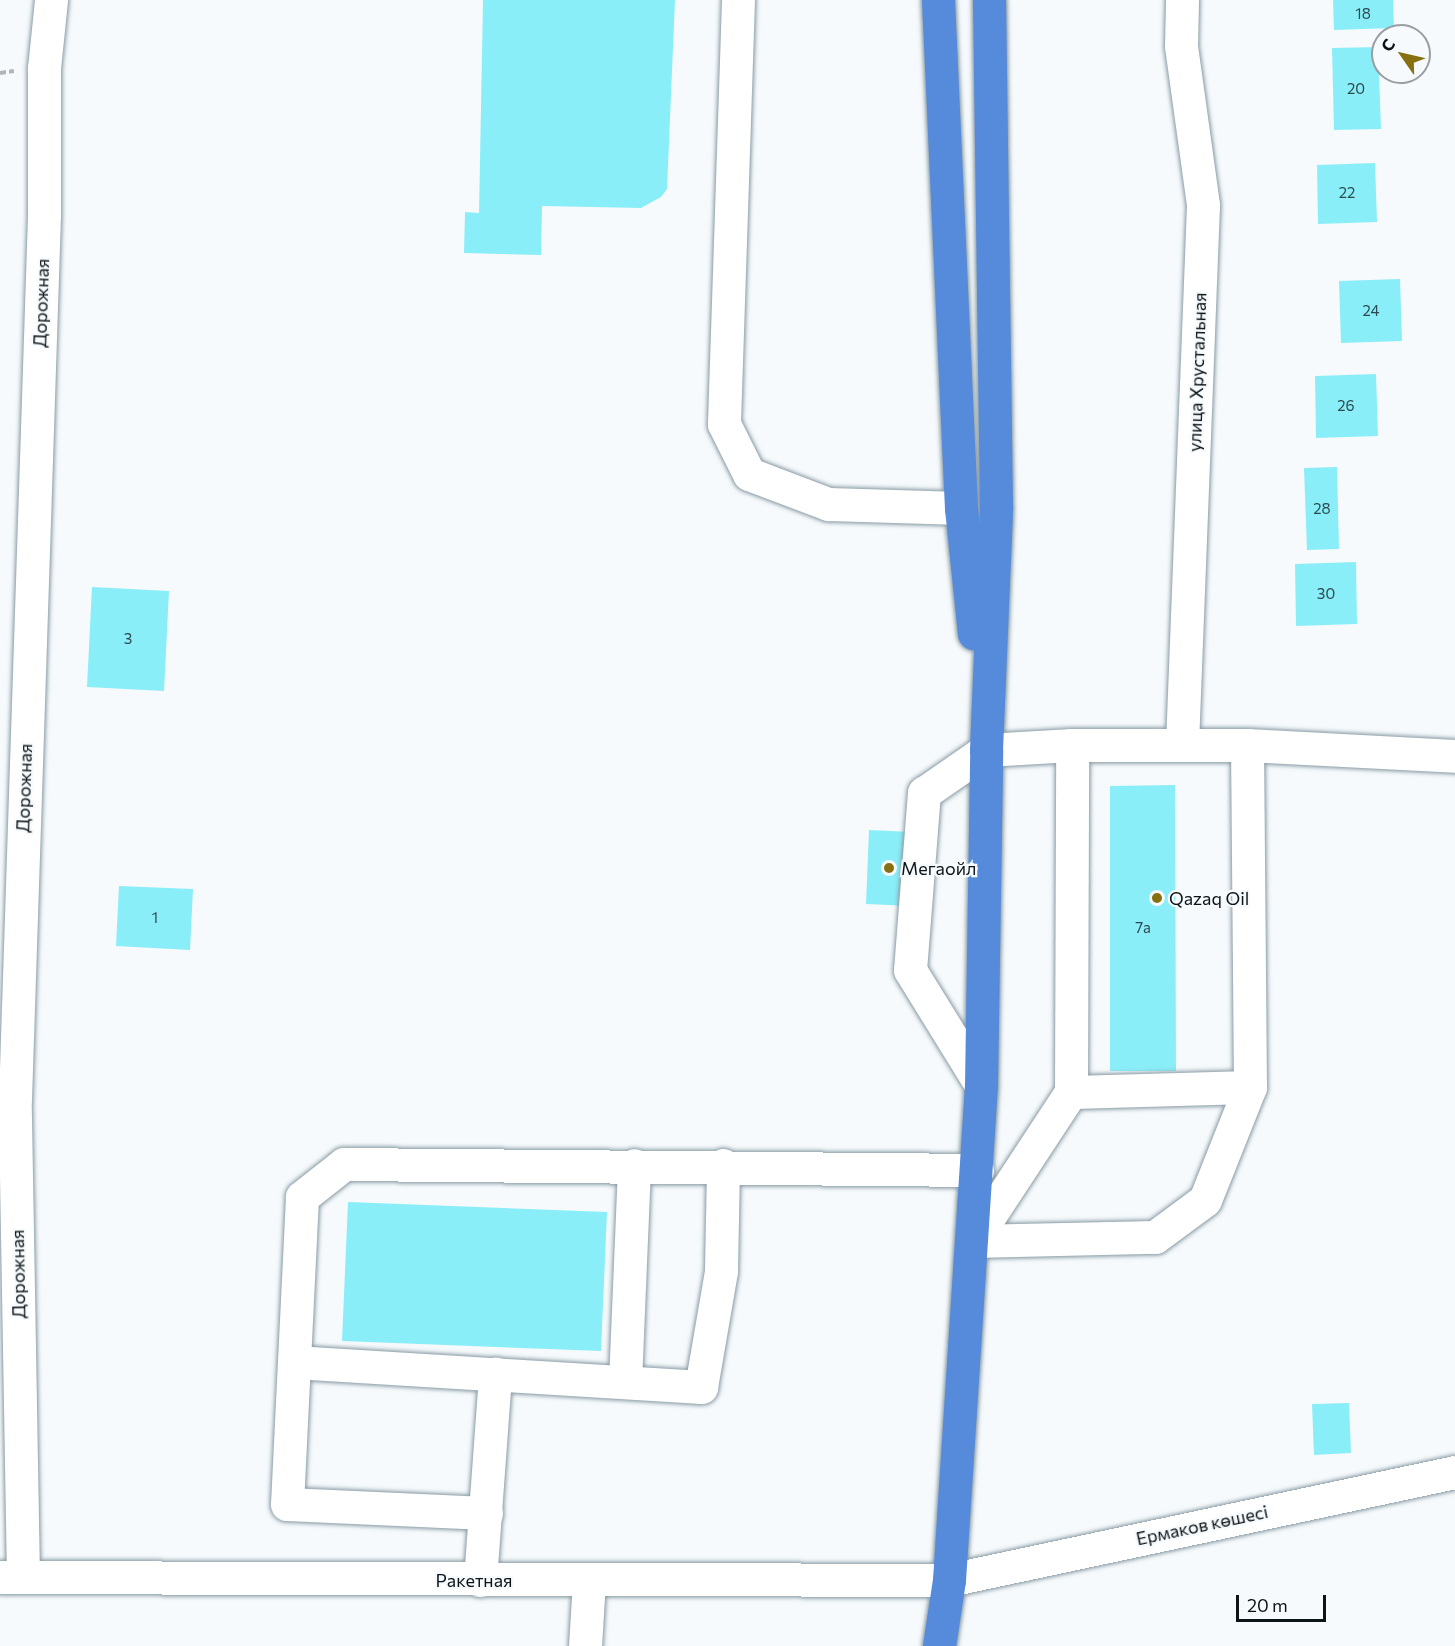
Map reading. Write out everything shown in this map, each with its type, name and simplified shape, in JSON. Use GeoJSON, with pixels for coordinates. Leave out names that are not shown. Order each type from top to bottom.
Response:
{"type":"FeatureCollection","features":[{"type":"Feature","properties":{"kind":"highway"},"geometry":{"type":"LineString","coordinates":[[938,0],[961,508],[986,750]]}},
{"type":"Feature","properties":{"kind":"highway"},"geometry":{"type":"LineString","coordinates":[[939,1646],[949,1580],[973,1241],[981,1085],[986,750],[996,507],[989,0]]}},
{"type":"Feature","properties":{"kind":"street","name":"Дорожная"},"geometry":{"type":"LineString","coordinates":[[11,1577],[15,1099],[44,214],[44,68],[51,0]]}},
{"type":"Feature","properties":{"kind":"street"},"geometry":{"type":"LineString","coordinates":[[738,0],[724,424],[749,474],[828,504],[961,508]]}},
{"type":"Feature","properties":{"kind":"street","name":"улица Хрустальная"},"geometry":{"type":"LineString","coordinates":[[1182,0],[1181,46],[1203,205],[1182,745]]}},
{"type":"Feature","properties":{"kind":"street"},"geometry":{"type":"LineString","coordinates":[[973,1241],[1071,1092],[1072,745]]}},
{"type":"Feature","properties":{"kind":"street"},"geometry":{"type":"LineString","coordinates":[[981,1085],[910,970],[924,793],[986,750],[1072,745],[1246,745],[1455,756]]}},
{"type":"Feature","properties":{"kind":"street"},"geometry":{"type":"LineString","coordinates":[[973,1241],[1155,1237],[1205,1200],[1250,1087],[1246,745]]}},
{"type":"Feature","properties":{"kind":"street"},"geometry":{"type":"LineString","coordinates":[[1071,1092],[1250,1087]]}},
{"type":"Feature","properties":{"kind":"street"},"geometry":{"type":"LineString","coordinates":[[486,1513],[287,1504],[302,1197],[344,1164],[977,1170]]}},
{"type":"Feature","properties":{"kind":"street"},"geometry":{"type":"LineString","coordinates":[[625,1382],[634,1165]]}},
{"type":"Feature","properties":{"kind":"street"},"geometry":{"type":"LineString","coordinates":[[294,1362],[701,1387],[721,1271],[723,1166]]}},
{"type":"Feature","properties":{"kind":"street"},"geometry":{"type":"LineString","coordinates":[[480,1580],[495,1374]]}},
{"type":"Feature","properties":{"kind":"street","name":"Ермаков көшесі"},"geometry":{"type":"LineString","coordinates":[[949,1580],[1455,1472]]}},
{"type":"Feature","properties":{"kind":"street","name":"Ракетная"},"geometry":{"type":"LineString","coordinates":[[11,1577],[589,1581],[949,1580]]}},
{"type":"Feature","properties":{"kind":"street"},"geometry":{"type":"LineString","coordinates":[[585,1646],[589,1581]]}},
{"type":"Feature","properties":{"kind":"building"},"geometry":{"type":"Polygon","coordinates":[[[483,0],[675,0],[667,189],[661,197],[641,208],[542,206],[541,255],[464,253],[465,212],[479,213],[483,0]]]}},
{"type":"Feature","properties":{"kind":"building"},"geometry":{"type":"Polygon","coordinates":[[[1333,0],[1393,0],[1394,24],[1371,24],[1371,29],[1334,30],[1333,0]]]}},
{"type":"Feature","properties":{"kind":"building"},"geometry":{"type":"Polygon","coordinates":[[[1371,47],[1371,84],[1379,84],[1381,129],[1334,130],[1332,48],[1371,47]]]}},
{"type":"Feature","properties":{"kind":"building"},"geometry":{"type":"Polygon","coordinates":[[[1375,163],[1377,222],[1318,224],[1317,165],[1375,163]]]}},
{"type":"Feature","properties":{"kind":"building"},"geometry":{"type":"Polygon","coordinates":[[[1400,279],[1402,341],[1341,343],[1339,281],[1400,279]]]}},
{"type":"Feature","properties":{"kind":"building"},"geometry":{"type":"Polygon","coordinates":[[[1376,374],[1378,436],[1316,438],[1315,376],[1376,374]]]}},
{"type":"Feature","properties":{"kind":"building"},"geometry":{"type":"Polygon","coordinates":[[[1337,467],[1339,549],[1307,550],[1304,468],[1337,467]]]}},
{"type":"Feature","properties":{"kind":"building"},"geometry":{"type":"Polygon","coordinates":[[[1356,562],[1357,624],[1296,626],[1295,564],[1356,562]]]}},
{"type":"Feature","properties":{"kind":"building"},"geometry":{"type":"Polygon","coordinates":[[[92,587],[169,591],[164,691],[87,687],[92,587]]]}},
{"type":"Feature","properties":{"kind":"building"},"geometry":{"type":"Polygon","coordinates":[[[1175,785],[1176,1071],[1110,1071],[1110,786],[1175,785]]]}},
{"type":"Feature","properties":{"kind":"building","name":"Мегаойл"},"geometry":{"type":"Polygon","coordinates":[[[869,830],[912,832],[910,906],[866,904],[869,830]]]}},
{"type":"Feature","properties":{"kind":"building"},"geometry":{"type":"Polygon","coordinates":[[[119,886],[193,889],[190,950],[116,946],[119,886]]]}},
{"type":"Feature","properties":{"kind":"building"},"geometry":{"type":"Polygon","coordinates":[[[348,1202],[607,1212],[601,1351],[342,1341],[348,1202]]]}},
{"type":"Feature","properties":{"kind":"building"},"geometry":{"type":"Polygon","coordinates":[[[1349,1403],[1351,1453],[1314,1455],[1312,1404],[1349,1403]]]}},
{"type":"Feature","properties":{"kind":"place","name":"Мегаойл"},"geometry":{"type":"Point","coordinates":[889,868]}},
{"type":"Feature","properties":{"kind":"place","name":"Qazaq Oil"},"geometry":{"type":"Point","coordinates":[1157,898]}}]}
